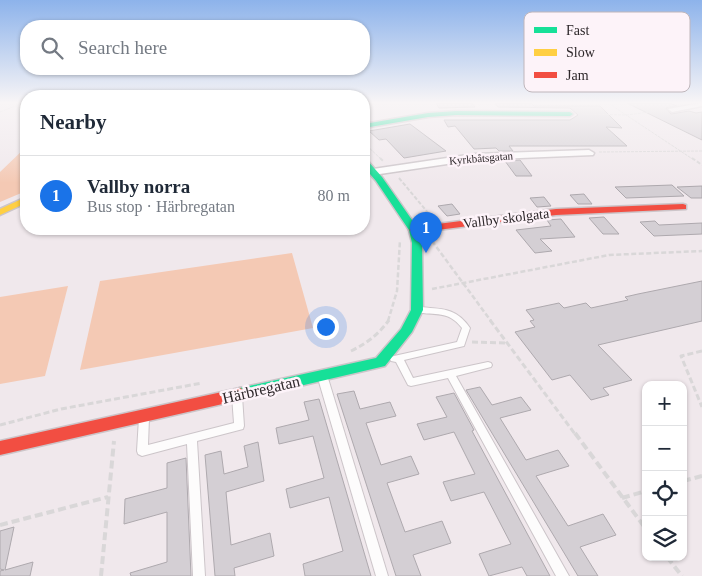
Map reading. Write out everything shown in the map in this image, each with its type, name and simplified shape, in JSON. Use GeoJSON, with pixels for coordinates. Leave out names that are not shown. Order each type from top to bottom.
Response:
{"type":"FeatureCollection","features":[{"type":"Feature","properties":{"kind":"street","name":"Kyrkbåtsgatan"},"geometry":{"type":"LineString","coordinates":[[373,172],[474,157],[589,153]]}},
{"type":"Feature","properties":{"kind":"street"},"geometry":{"type":"LineString","coordinates":[[370,169],[414,230],[417,243],[417,310],[406,332],[380,362]]}},
{"type":"Feature","properties":{"kind":"street"},"geometry":{"type":"LineString","coordinates":[[0,212],[20,203]]}},
{"type":"Feature","properties":{"kind":"street","name":"Vallby skolgata"},"geometry":{"type":"LineString","coordinates":[[414,230],[548,213],[683,207]]}},
{"type":"Feature","properties":{"kind":"street","name":"Härbregatan"},"geometry":{"type":"LineString","coordinates":[[0,448],[380,362]]}},
{"type":"Feature","properties":{"kind":"lane"},"geometry":{"type":"LineString","coordinates":[[380,362],[461,344],[466,328],[459,317],[444,311],[417,310]]}},
{"type":"Feature","properties":{"kind":"lane"},"geometry":{"type":"LineString","coordinates":[[398,358],[411,382],[488,365]]}},
{"type":"Feature","properties":{"kind":"lane"},"geometry":{"type":"LineString","coordinates":[[450,374],[563,576]]}},
{"type":"Feature","properties":{"kind":"lane"},"geometry":{"type":"LineString","coordinates":[[322,375],[382,576]]}},
{"type":"Feature","properties":{"kind":"lane"},"geometry":{"type":"LineString","coordinates":[[144,416],[142,451],[239,426],[237,395]]}},
{"type":"Feature","properties":{"kind":"lane"},"geometry":{"type":"LineString","coordinates":[[192,438],[199,576]]}},
{"type":"Feature","properties":{"kind":"path"},"geometry":{"type":"LineString","coordinates":[[650,130],[702,165]]}},
{"type":"Feature","properties":{"kind":"path"},"geometry":{"type":"LineString","coordinates":[[370,149],[391,169],[429,212],[432,241],[642,524]]}},
{"type":"Feature","properties":{"kind":"path"},"geometry":{"type":"LineString","coordinates":[[589,153],[702,150]]}},
{"type":"Feature","properties":{"kind":"path"},"geometry":{"type":"LineString","coordinates":[[464,284],[609,256],[702,251]]}},
{"type":"Feature","properties":{"kind":"path"},"geometry":{"type":"LineString","coordinates":[[346,353],[364,346],[384,329],[392,318],[396,288]]}},
{"type":"Feature","properties":{"kind":"path"},"geometry":{"type":"LineString","coordinates":[[461,344],[477,341],[506,343]]}},
{"type":"Feature","properties":{"kind":"path"},"geometry":{"type":"LineString","coordinates":[[702,350],[680,356],[702,407]]}},
{"type":"Feature","properties":{"kind":"path"},"geometry":{"type":"LineString","coordinates":[[0,425],[123,397],[211,381]]}},
{"type":"Feature","properties":{"kind":"path"},"geometry":{"type":"LineString","coordinates":[[101,576],[115,422],[123,397]]}},
{"type":"Feature","properties":{"kind":"path"},"geometry":{"type":"LineString","coordinates":[[687,481],[702,476]]}},
{"type":"Feature","properties":{"kind":"path"},"geometry":{"type":"LineString","coordinates":[[622,498],[642,492]]}},
{"type":"Feature","properties":{"kind":"path"},"geometry":{"type":"LineString","coordinates":[[0,525],[108,497]]}},
{"type":"Feature","properties":{"kind":"path"},"geometry":{"type":"LineString","coordinates":[[670,561],[682,576]]}},
{"type":"Feature","properties":{"kind":"shaded area"},"geometry":{"type":"Polygon","coordinates":[[[20,153],[20,194],[0,202],[0,172],[20,153]]]}},
{"type":"Feature","properties":{"kind":"shaded area"},"geometry":{"type":"Polygon","coordinates":[[[292,253],[313,328],[80,370],[100,281],[292,253]]]}},
{"type":"Feature","properties":{"kind":"shaded area"},"geometry":{"type":"Polygon","coordinates":[[[68,286],[45,376],[0,384],[0,297],[68,286]]]}},
{"type":"Feature","properties":{"kind":"building"},"geometry":{"type":"Polygon","coordinates":[[[418,130],[446,151],[404,158],[386,139],[379,140],[370,131],[418,130]]]}},
{"type":"Feature","properties":{"kind":"building"},"geometry":{"type":"Polygon","coordinates":[[[458,130],[609,130],[627,146],[509,146],[513,151],[499,151],[496,148],[474,149],[458,130]]]}},
{"type":"Feature","properties":{"kind":"building"},"geometry":{"type":"Polygon","coordinates":[[[681,130],[702,130],[702,140],[681,130]]]}},
{"type":"Feature","properties":{"kind":"building"},"geometry":{"type":"Polygon","coordinates":[[[520,160],[532,176],[516,176],[505,161],[520,160]]]}},
{"type":"Feature","properties":{"kind":"building"},"geometry":{"type":"Polygon","coordinates":[[[672,185],[684,196],[626,198],[615,187],[672,185]]]}},
{"type":"Feature","properties":{"kind":"building"},"geometry":{"type":"Polygon","coordinates":[[[702,186],[702,198],[691,198],[677,187],[702,186]]]}},
{"type":"Feature","properties":{"kind":"building"},"geometry":{"type":"Polygon","coordinates":[[[584,194],[592,204],[578,204],[570,195],[584,194]]]}},
{"type":"Feature","properties":{"kind":"building"},"geometry":{"type":"Polygon","coordinates":[[[544,197],[551,206],[537,207],[530,198],[544,197]]]}},
{"type":"Feature","properties":{"kind":"building"},"geometry":{"type":"Polygon","coordinates":[[[452,204],[460,214],[447,216],[438,206],[452,204]]]}},
{"type":"Feature","properties":{"kind":"building"},"geometry":{"type":"Polygon","coordinates":[[[604,217],[619,234],[603,234],[589,218],[604,217]]]}},
{"type":"Feature","properties":{"kind":"building"},"geometry":{"type":"Polygon","coordinates":[[[561,219],[575,237],[540,239],[552,251],[535,253],[516,230],[551,226],[547,220],[561,219]]]}},
{"type":"Feature","properties":{"kind":"building"},"geometry":{"type":"Polygon","coordinates":[[[655,221],[659,225],[702,223],[702,234],[654,236],[640,222],[655,221]]]}},
{"type":"Feature","properties":{"kind":"building"},"geometry":{"type":"Polygon","coordinates":[[[702,281],[702,321],[598,345],[632,380],[603,388],[609,395],[591,400],[570,375],[552,380],[515,332],[535,327],[530,321],[534,320],[526,310],[559,303],[564,308],[586,303],[591,308],[628,300],[625,297],[702,281]]]}},
{"type":"Feature","properties":{"kind":"building"},"geometry":{"type":"Polygon","coordinates":[[[480,387],[492,405],[521,397],[531,410],[500,418],[526,460],[558,450],[569,466],[536,476],[568,526],[603,514],[616,535],[580,547],[598,576],[578,576],[466,390],[480,387]]]}},
{"type":"Feature","properties":{"kind":"building"},"geometry":{"type":"Polygon","coordinates":[[[354,391],[360,409],[390,402],[396,416],[366,423],[381,465],[411,456],[419,474],[387,483],[405,532],[442,521],[451,543],[413,555],[421,576],[396,576],[337,394],[354,391]]]}},
{"type":"Feature","properties":{"kind":"building"},"geometry":{"type":"Polygon","coordinates":[[[454,393],[474,430],[472,431],[550,576],[527,576],[522,567],[489,576],[479,554],[511,544],[484,492],[451,501],[443,482],[475,474],[454,432],[424,440],[417,424],[447,417],[436,397],[454,393]]]}},
{"type":"Feature","properties":{"kind":"building"},"geometry":{"type":"Polygon","coordinates":[[[319,399],[371,576],[305,576],[303,564],[343,551],[329,497],[290,508],[286,489],[324,478],[313,436],[279,444],[276,428],[309,420],[304,402],[319,399]]]}},
{"type":"Feature","properties":{"kind":"building"},"geometry":{"type":"Polygon","coordinates":[[[258,442],[264,481],[226,492],[231,545],[270,533],[274,556],[234,568],[235,576],[215,576],[205,455],[221,451],[224,474],[248,467],[244,446],[258,442]]]}},
{"type":"Feature","properties":{"kind":"building"},"geometry":{"type":"Polygon","coordinates":[[[186,458],[191,576],[131,576],[130,573],[167,562],[167,512],[124,524],[125,499],[167,488],[167,463],[186,458]]]}},
{"type":"Feature","properties":{"kind":"building"},"geometry":{"type":"Polygon","coordinates":[[[14,527],[5,570],[33,562],[30,576],[0,576],[0,571],[4,570],[0,569],[0,531],[14,527]]]}},
{"type":"Feature","properties":{"kind":"traffic: fast"},"geometry":{"type":"LineString","coordinates":[[240,394],[380,362],[406,332],[417,310],[417,243],[414,230],[370,169]]}},
{"type":"Feature","properties":{"kind":"traffic: slow"},"geometry":{"type":"LineString","coordinates":[[0,212],[20,203]]}},
{"type":"Feature","properties":{"kind":"traffic: jam"},"geometry":{"type":"LineString","coordinates":[[414,230],[556,212],[683,207]]}},
{"type":"Feature","properties":{"kind":"traffic: jam"},"geometry":{"type":"LineString","coordinates":[[0,448],[240,394]]}},
{"type":"Feature","properties":{"kind":"place","name":"Vallby norra"},"geometry":{"type":"Point","coordinates":[426,253]}}]}
